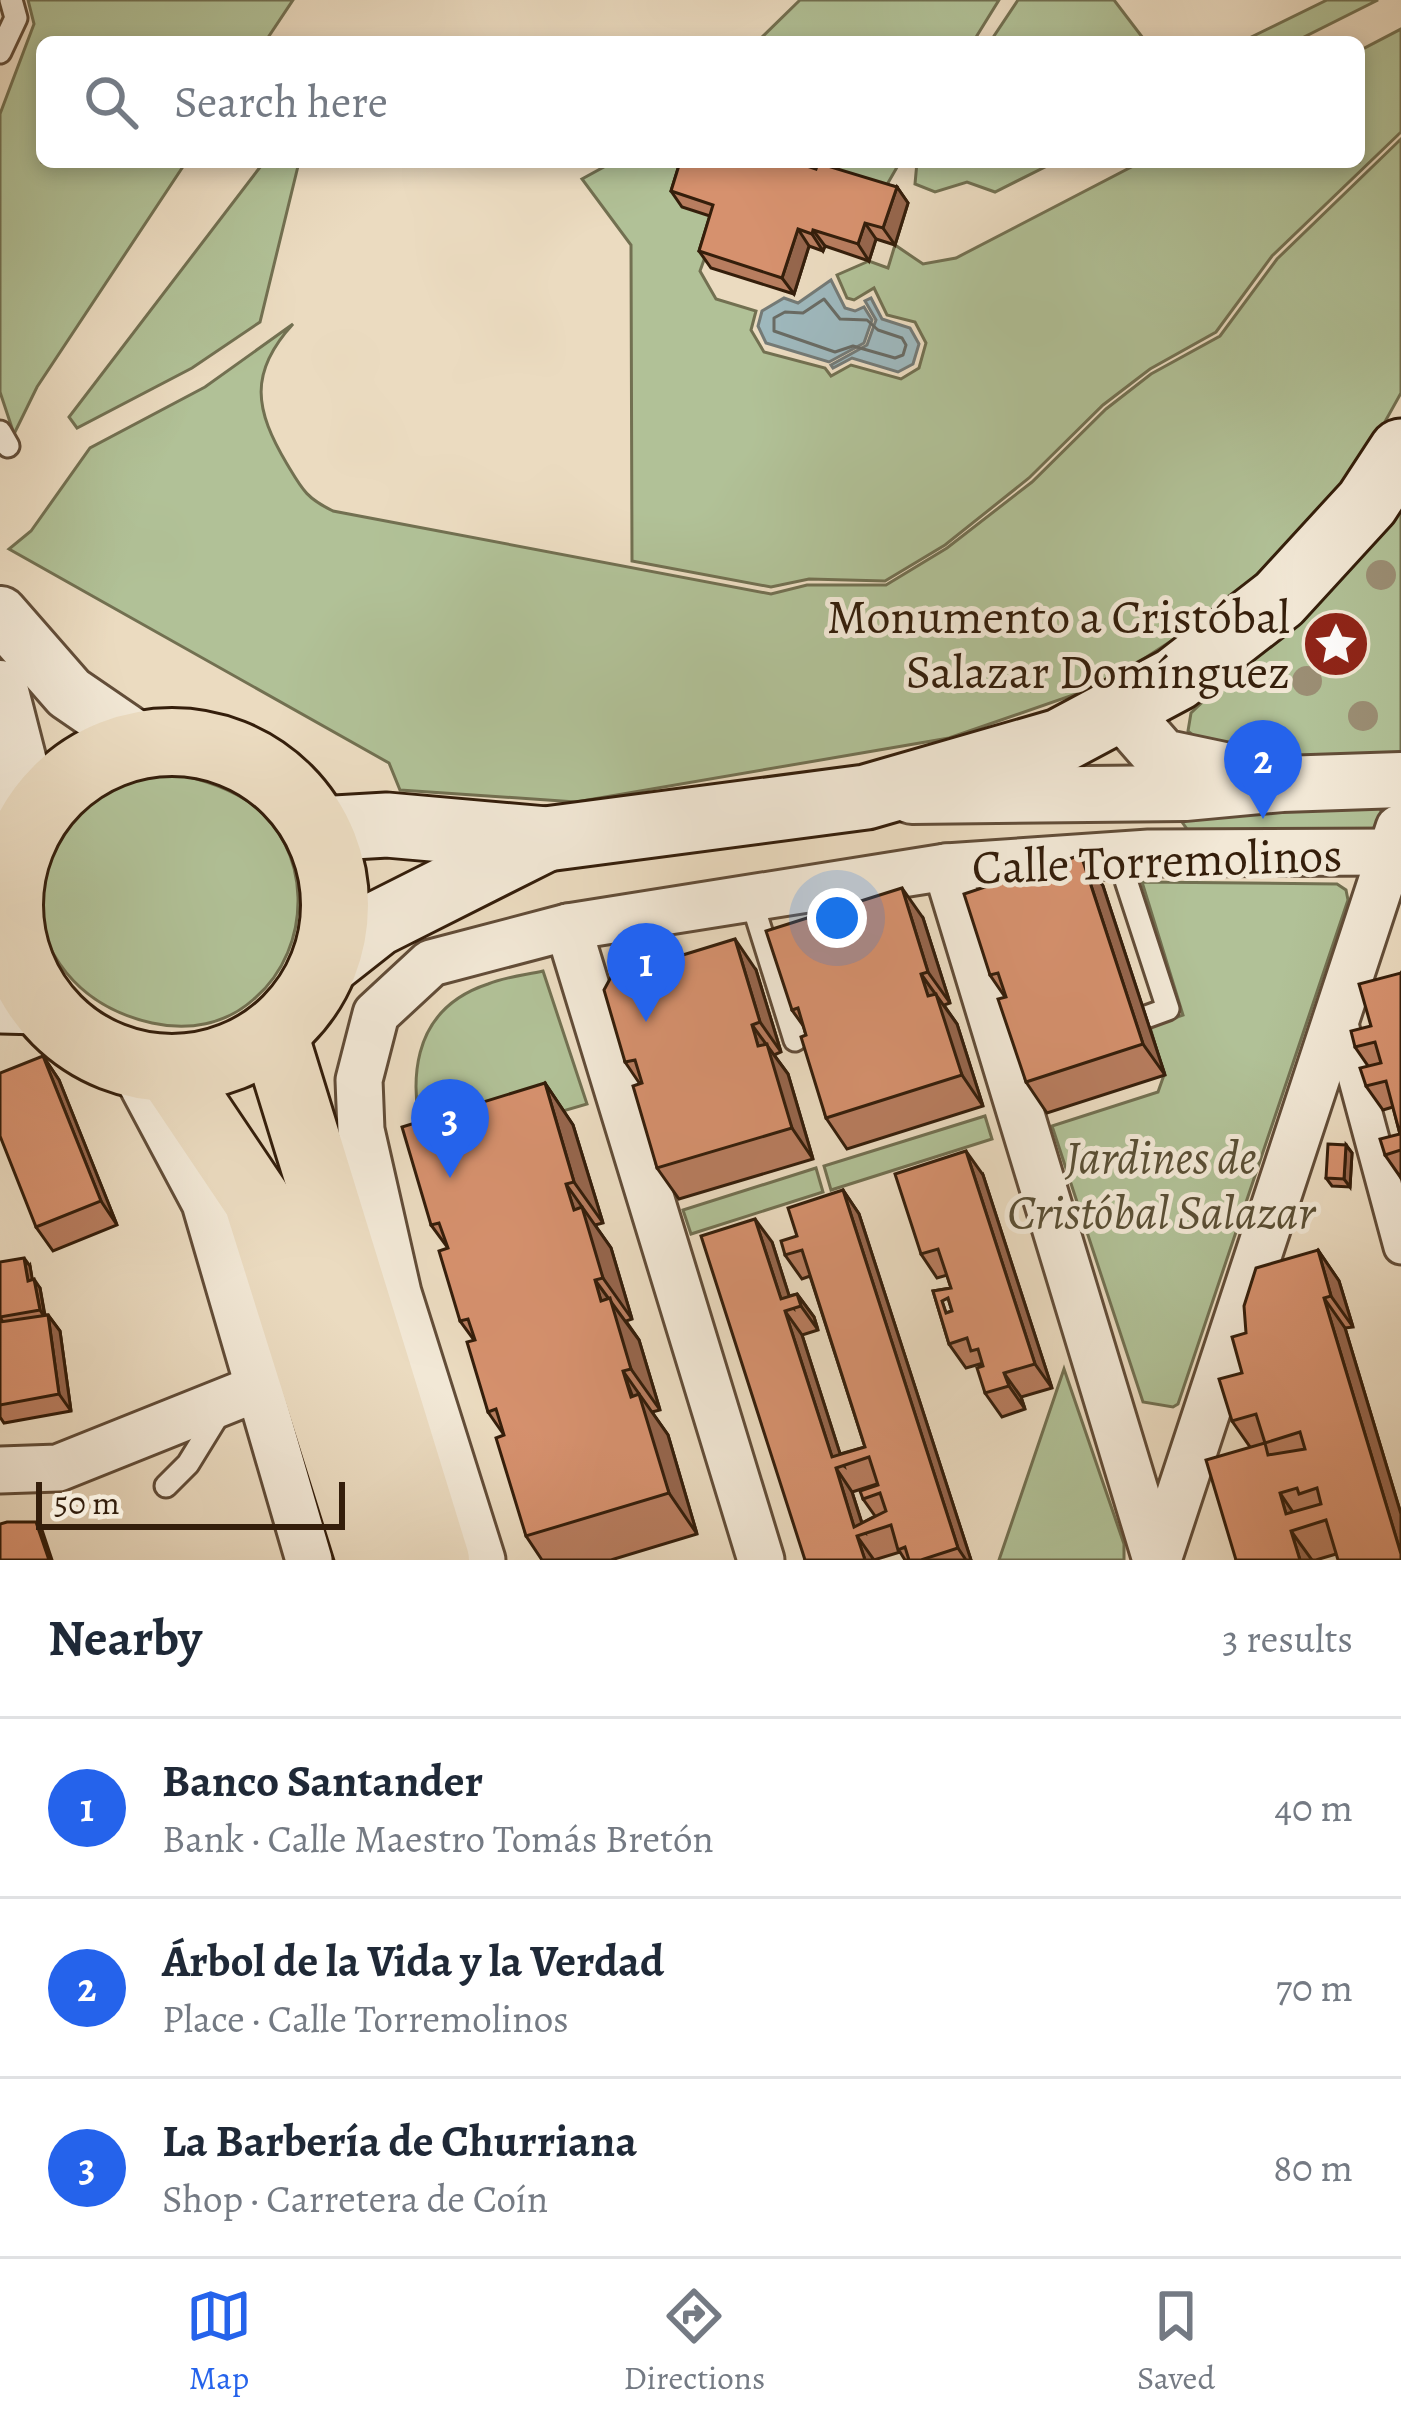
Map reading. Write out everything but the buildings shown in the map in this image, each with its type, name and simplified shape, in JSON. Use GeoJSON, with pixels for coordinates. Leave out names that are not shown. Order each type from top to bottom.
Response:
{"type":"FeatureCollection","features":[{"type":"Feature","properties":{"kind":"main road"},"geometry":{"type":"LineString","coordinates":[[866,796],[1060,741],[1176,679],[1279,599],[1367,503],[1401,451]]}},
{"type":"Feature","properties":{"kind":"main road"},"geometry":{"type":"LineString","coordinates":[[194,742],[244,757],[287,787],[318,829],[331,875],[336,922],[325,965],[304,1003],[274,1034],[224,1060],[150,1066],[96,1050],[20,1001],[19,962],[9,916],[13,859],[49,796],[75,772],[107,753],[142,743],[194,742]]}},
{"type":"Feature","properties":{"kind":"main road","name":"Calle Torremolinos"},"geometry":{"type":"LineString","coordinates":[[318,829],[387,825],[546,838],[866,796]]}},
{"type":"Feature","properties":{"kind":"main road","name":"Calle Torremolinos"},"geometry":{"type":"LineString","coordinates":[[325,965],[377,924],[546,838]]}},
{"type":"Feature","properties":{"kind":"main road"},"geometry":{"type":"LineString","coordinates":[[274,1034],[436,1560]]}},
{"type":"Feature","properties":{"kind":"main road"},"geometry":{"type":"LineString","coordinates":[[150,1066],[257,1200],[370,1560]]}},
{"type":"Feature","properties":{"kind":"street"},"geometry":{"type":"LineString","coordinates":[[0,614],[69,693],[142,743]]}},
{"type":"Feature","properties":{"kind":"street"},"geometry":{"type":"LineString","coordinates":[[0,688],[20,766],[13,859]]}},
{"type":"Feature","properties":{"kind":"street"},"geometry":{"type":"LineString","coordinates":[[1120,709],[1162,757],[1282,784]]}},
{"type":"Feature","properties":{"kind":"street","name":"Calle Torremolinos"},"geometry":{"type":"LineString","coordinates":[[866,796],[1185,793],[1401,780]]}},
{"type":"Feature","properties":{"kind":"street"},"geometry":{"type":"LineString","coordinates":[[1157,1560],[1397,842]]}},
{"type":"Feature","properties":{"kind":"street","name":"Calle Torremolinos"},"geometry":{"type":"LineString","coordinates":[[386,1241],[361,1130],[359,1080],[376,1014],[431,964],[568,927],[946,867],[1397,842]]}},
{"type":"Feature","properties":{"kind":"street"},"geometry":{"type":"LineString","coordinates":[[946,867],[1157,1560]]}},
{"type":"Feature","properties":{"kind":"street"},"geometry":{"type":"LineString","coordinates":[[568,927],[760,1560]]}},
{"type":"Feature","properties":{"kind":"street"},"geometry":{"type":"LineString","coordinates":[[1337,1011],[1401,1247]]}},
{"type":"Feature","properties":{"kind":"street"},"geometry":{"type":"LineString","coordinates":[[150,1066],[205,1203],[244,1393],[309,1560]]}},
{"type":"Feature","properties":{"kind":"street"},"geometry":{"type":"LineString","coordinates":[[308,1144],[386,1241],[482,1560]]}},
{"type":"Feature","properties":{"kind":"street"},"geometry":{"type":"LineString","coordinates":[[0,1470],[58,1468],[244,1393]]}},
{"type":"Feature","properties":{"kind":"lane"},"geometry":{"type":"LineString","coordinates":[[0,52],[16,17],[11,0]]}},
{"type":"Feature","properties":{"kind":"lane"},"geometry":{"type":"LineString","coordinates":[[1118,856],[1168,1009],[1146,1017]]}},
{"type":"Feature","properties":{"kind":"lane"},"geometry":{"type":"LineString","coordinates":[[751,899],[795,1040]]}},
{"type":"Feature","properties":{"kind":"lane"},"geometry":{"type":"LineString","coordinates":[[166,1486],[244,1393]]}},
{"type":"Feature","properties":{"kind":"green space"},"geometry":{"type":"Polygon","coordinates":[[[28,0],[293,0],[269,36],[36,36],[36,168],[182,168],[37,387],[14,434],[0,392],[0,114],[34,24],[28,0]]]}},
{"type":"Feature","properties":{"kind":"green space"},"geometry":{"type":"Polygon","coordinates":[[[800,0],[999,0],[977,36],[763,36],[800,0]]]}},
{"type":"Feature","properties":{"kind":"green space"},"geometry":{"type":"Polygon","coordinates":[[[1018,0],[1114,0],[1141,36],[994,36],[1018,0]]]}},
{"type":"Feature","properties":{"kind":"green space"},"geometry":{"type":"Polygon","coordinates":[[[1327,0],[1378,0],[1306,36],[1253,36],[1327,0]]]}},
{"type":"Feature","properties":{"kind":"green space"},"geometry":{"type":"Polygon","coordinates":[[[1401,29],[1401,132],[1365,167],[1365,48],[1401,29]]]}},
{"type":"Feature","properties":{"kind":"green space"},"geometry":{"type":"Polygon","coordinates":[[[1401,139],[1401,393],[1357,472],[1228,604],[1105,684],[949,738],[576,802],[400,790],[389,763],[9,549],[31,531],[90,448],[205,387],[293,324],[263,376],[263,409],[276,444],[301,486],[333,511],[771,594],[807,585],[886,585],[947,548],[1032,482],[1106,409],[1151,374],[1220,336],[1277,259],[1401,139]]]}},
{"type":"Feature","properties":{"kind":"green space"},"geometry":{"type":"Polygon","coordinates":[[[259,168],[298,168],[260,322],[192,368],[77,428],[69,417],[259,168]]]}},
{"type":"Feature","properties":{"kind":"green space"},"geometry":{"type":"Polygon","coordinates":[[[602,168],[699,168],[719,218],[700,271],[716,299],[756,311],[751,330],[764,352],[825,368],[831,376],[851,365],[901,379],[919,368],[926,343],[915,322],[887,315],[874,288],[854,300],[847,298],[837,275],[869,261],[888,268],[895,245],[923,264],[956,258],[1129,168],[1364,168],[1272,256],[1216,332],[1150,369],[1103,405],[1029,478],[945,545],[885,581],[809,579],[771,587],[632,561],[631,245],[582,179],[602,168]]]}},
{"type":"Feature","properties":{"kind":"green space"},"geometry":{"type":"Polygon","coordinates":[[[837,168],[897,168],[881,195],[829,180],[837,168]]]}},
{"type":"Feature","properties":{"kind":"green space"},"geometry":{"type":"Polygon","coordinates":[[[916,168],[1043,168],[995,192],[967,182],[935,192],[915,184],[916,168]]]}},
{"type":"Feature","properties":{"kind":"green space"},"geometry":{"type":"Polygon","coordinates":[[[1401,503],[1401,756],[1259,757],[1207,744],[1188,731],[1191,713],[1330,589],[1401,503]]]}},
{"type":"Feature","properties":{"kind":"green space"},"geometry":{"type":"Polygon","coordinates":[[[150,769],[200,780],[246,800],[268,819],[294,869],[296,925],[274,978],[243,1008],[206,1024],[152,1023],[102,1003],[66,973],[45,935],[38,894],[45,853],[66,816],[101,787],[150,769]]]}},
{"type":"Feature","properties":{"kind":"green space"},"geometry":{"type":"Polygon","coordinates":[[[1377,802],[1384,817],[1372,832],[1189,832],[1180,819],[1377,802]]]}},
{"type":"Feature","properties":{"kind":"green space","name":"Jardines de Cristóbal Salazar"},"geometry":{"type":"Polygon","coordinates":[[[1142,882],[1337,884],[1346,890],[1348,900],[1178,1404],[1173,1407],[1143,1402],[1052,1126],[1158,1092],[1164,1075],[1150,1027],[1183,1015],[1142,882]]]}},
{"type":"Feature","properties":{"kind":"green space"},"geometry":{"type":"Polygon","coordinates":[[[543,971],[587,1104],[426,1151],[416,1076],[429,1031],[462,996],[495,982],[543,971]]]}},
{"type":"Feature","properties":{"kind":"green space"},"geometry":{"type":"Polygon","coordinates":[[[985,1116],[992,1139],[831,1190],[824,1166],[985,1116]]]}},
{"type":"Feature","properties":{"kind":"green space"},"geometry":{"type":"Polygon","coordinates":[[[816,1168],[823,1192],[691,1234],[683,1210],[816,1168]]]}},
{"type":"Feature","properties":{"kind":"green space","name":"Jardines de Cristóbal Salazar"},"geometry":{"type":"Polygon","coordinates":[[[1064,1369],[1124,1544],[1124,1560],[999,1560],[1064,1369]]]}},
{"type":"Feature","properties":{"kind":"water"},"geometry":{"type":"Polygon","coordinates":[[[831,280],[845,308],[864,307],[872,320],[864,343],[829,362],[766,343],[758,326],[762,311],[784,298],[798,303],[831,280]]]}},
{"type":"Feature","properties":{"kind":"water"},"geometry":{"type":"Polygon","coordinates":[[[871,298],[882,319],[910,328],[919,344],[913,364],[898,372],[852,358],[833,368],[831,365],[867,345],[876,320],[865,301],[871,298]]]}},
{"type":"Feature","properties":{"kind":"place","name":"Monumento a Cristóbal Salazar Domínguez"},"geometry":{"type":"Point","coordinates":[1336,644]}},
{"type":"Feature","properties":{"kind":"place","name":"Árbol de la Vida y la Verdad"},"geometry":{"type":"Point","coordinates":[1263,819]}},
{"type":"Feature","properties":{"kind":"place","name":"Banco Santander"},"geometry":{"type":"Point","coordinates":[646,1022]}},
{"type":"Feature","properties":{"kind":"place","name":"La Barbería de Churriana"},"geometry":{"type":"Point","coordinates":[450,1178]}}]}
